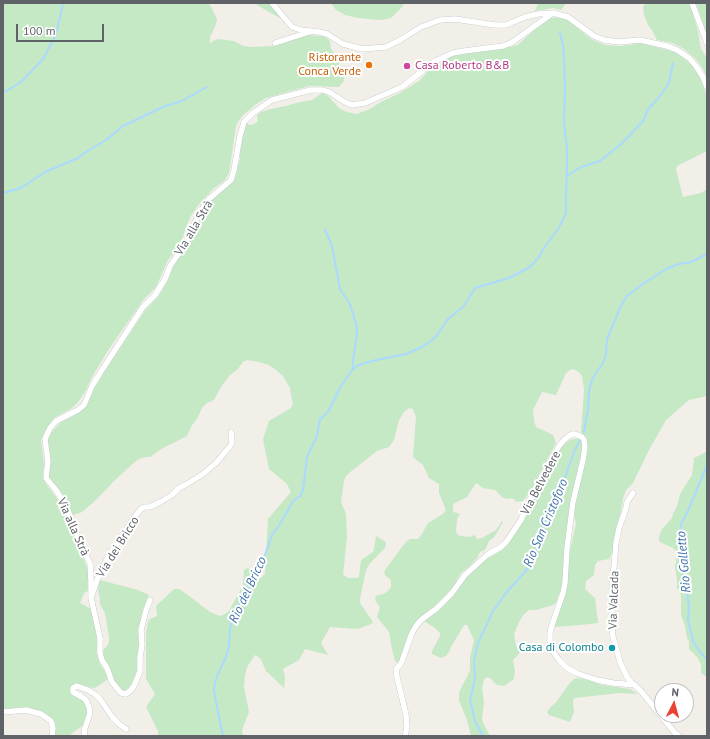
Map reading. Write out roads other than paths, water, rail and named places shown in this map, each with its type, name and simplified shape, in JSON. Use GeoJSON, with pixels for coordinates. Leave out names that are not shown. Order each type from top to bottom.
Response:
{"type":"FeatureCollection","features":[{"type":"Feature","properties":{"kind":"street"},"geometry":{"type":"LineString","coordinates":[[272,3],[292,27],[301,30],[328,34],[344,44],[362,49],[386,47],[421,27],[440,20],[455,19],[495,25],[506,25],[525,17],[553,13],[568,17],[594,36],[604,40],[619,42],[640,40],[667,46],[677,50],[689,58],[696,66],[707,87]]}},
{"type":"Feature","properties":{"kind":"street"},"geometry":{"type":"LineString","coordinates":[[692,3],[707,43]]}},
{"type":"Feature","properties":{"kind":"street","name":"Via alla Strà"},"geometry":{"type":"LineString","coordinates":[[91,598],[92,581],[90,563],[84,552],[67,508],[56,490],[46,478],[48,461],[45,439],[50,428],[56,421],[78,410],[84,405],[92,386],[100,373],[143,307],[155,295],[165,279],[170,266],[186,245],[189,234],[204,206],[231,180],[244,122],[253,112],[272,100],[311,90],[323,90],[329,92],[352,105],[365,103],[402,88],[435,61],[452,53],[503,46],[511,43],[553,13]]}},
{"type":"Feature","properties":{"kind":"street"},"geometry":{"type":"LineString","coordinates":[[275,43],[311,31]]}},
{"type":"Feature","properties":{"kind":"street","name":"Via dei Bricco"},"geometry":{"type":"LineString","coordinates":[[91,598],[97,580],[107,559],[136,515],[145,507],[150,507],[172,495],[179,488],[203,474],[216,463],[231,446],[231,432]]}},
{"type":"Feature","properties":{"kind":"street","name":"Via Belvedere"},"geometry":{"type":"LineString","coordinates":[[405,736],[407,727],[406,715],[396,670],[402,661],[412,633],[421,620],[436,609],[452,593],[464,575],[487,555],[507,541],[521,520],[535,489],[554,454],[565,439],[572,434],[582,437],[585,447],[573,502],[567,548],[565,583],[551,628],[550,641],[559,660],[567,668],[576,673],[597,680],[635,685]]}},
{"type":"Feature","properties":{"kind":"street","name":"Via Valcada"},"geometry":{"type":"LineString","coordinates":[[633,493],[628,502],[619,528],[616,543],[612,590],[612,631],[617,652],[624,671],[631,682],[640,690],[679,736]]}},
{"type":"Feature","properties":{"kind":"street"},"geometry":{"type":"LineString","coordinates":[[91,598],[100,638],[100,654],[102,660],[112,682],[121,693],[125,694],[134,686],[140,671],[142,644],[141,630],[150,600]]}},
{"type":"Feature","properties":{"kind":"street"},"geometry":{"type":"LineString","coordinates":[[84,736],[86,723],[90,713],[86,700],[73,692],[73,688],[77,686],[96,694],[113,718],[126,729]]}},
{"type":"Feature","properties":{"kind":"street"},"geometry":{"type":"LineString","coordinates":[[3,712],[26,710],[41,714],[51,721],[53,728],[52,736]]}},
{"type":"Feature","properties":{"kind":"waterway"},"geometry":{"type":"LineString","coordinates":[[3,93],[21,82],[43,59],[54,39],[63,3]]}},
{"type":"Feature","properties":{"kind":"waterway"},"geometry":{"type":"LineString","coordinates":[[353,369],[359,365],[372,361],[406,354],[431,341],[448,319],[464,306],[475,288],[509,278],[530,267],[539,257],[560,226],[566,213],[567,166],[564,122],[564,58],[560,33]]}},
{"type":"Feature","properties":{"kind":"waterway"},"geometry":{"type":"LineString","coordinates":[[567,176],[581,167],[600,161],[630,135],[643,121],[648,109],[668,85],[673,63]]}},
{"type":"Feature","properties":{"kind":"waterway"},"geometry":{"type":"LineString","coordinates":[[3,193],[21,188],[45,172],[78,158],[106,140],[123,126],[163,107],[182,101],[207,87]]}},
{"type":"Feature","properties":{"kind":"waterway","name":"Rio del Bricco"},"geometry":{"type":"LineString","coordinates":[[223,736],[214,690],[218,674],[226,657],[229,646],[230,628],[242,596],[256,577],[272,535],[293,501],[300,496],[303,490],[307,457],[317,436],[320,419],[329,410],[341,386],[353,369],[357,335],[356,324],[350,304],[340,289],[332,246],[325,230]]}},
{"type":"Feature","properties":{"kind":"waterway","name":"Rio San Cristoforo"},"geometry":{"type":"LineString","coordinates":[[584,432],[591,383],[603,363],[606,355],[607,339],[621,306],[627,296],[666,269],[679,264],[691,262],[707,254]]}},
{"type":"Feature","properties":{"kind":"waterway","name":"Rio San Cristoforo"},"geometry":{"type":"LineString","coordinates":[[483,736],[475,721],[470,700],[475,679],[474,661],[478,643],[493,611],[505,594],[530,566],[540,542],[540,533],[549,511],[557,499],[575,450],[581,439]]}},
{"type":"Feature","properties":{"kind":"waterway","name":"Rio Galletto"},"geometry":{"type":"LineString","coordinates":[[707,465],[681,524],[680,538],[683,574],[689,608],[688,620],[693,641],[700,652],[707,659]]}},
{"type":"Feature","properties":{"kind":"place","name":"Ristorante Conca Verde"},"geometry":{"type":"Point","coordinates":[369,65]}},
{"type":"Feature","properties":{"kind":"place","name":"Casa Roberto B&B"},"geometry":{"type":"Point","coordinates":[407,66]}},
{"type":"Feature","properties":{"kind":"place","name":"Casa di Colombo"},"geometry":{"type":"Point","coordinates":[612,648]}}]}
